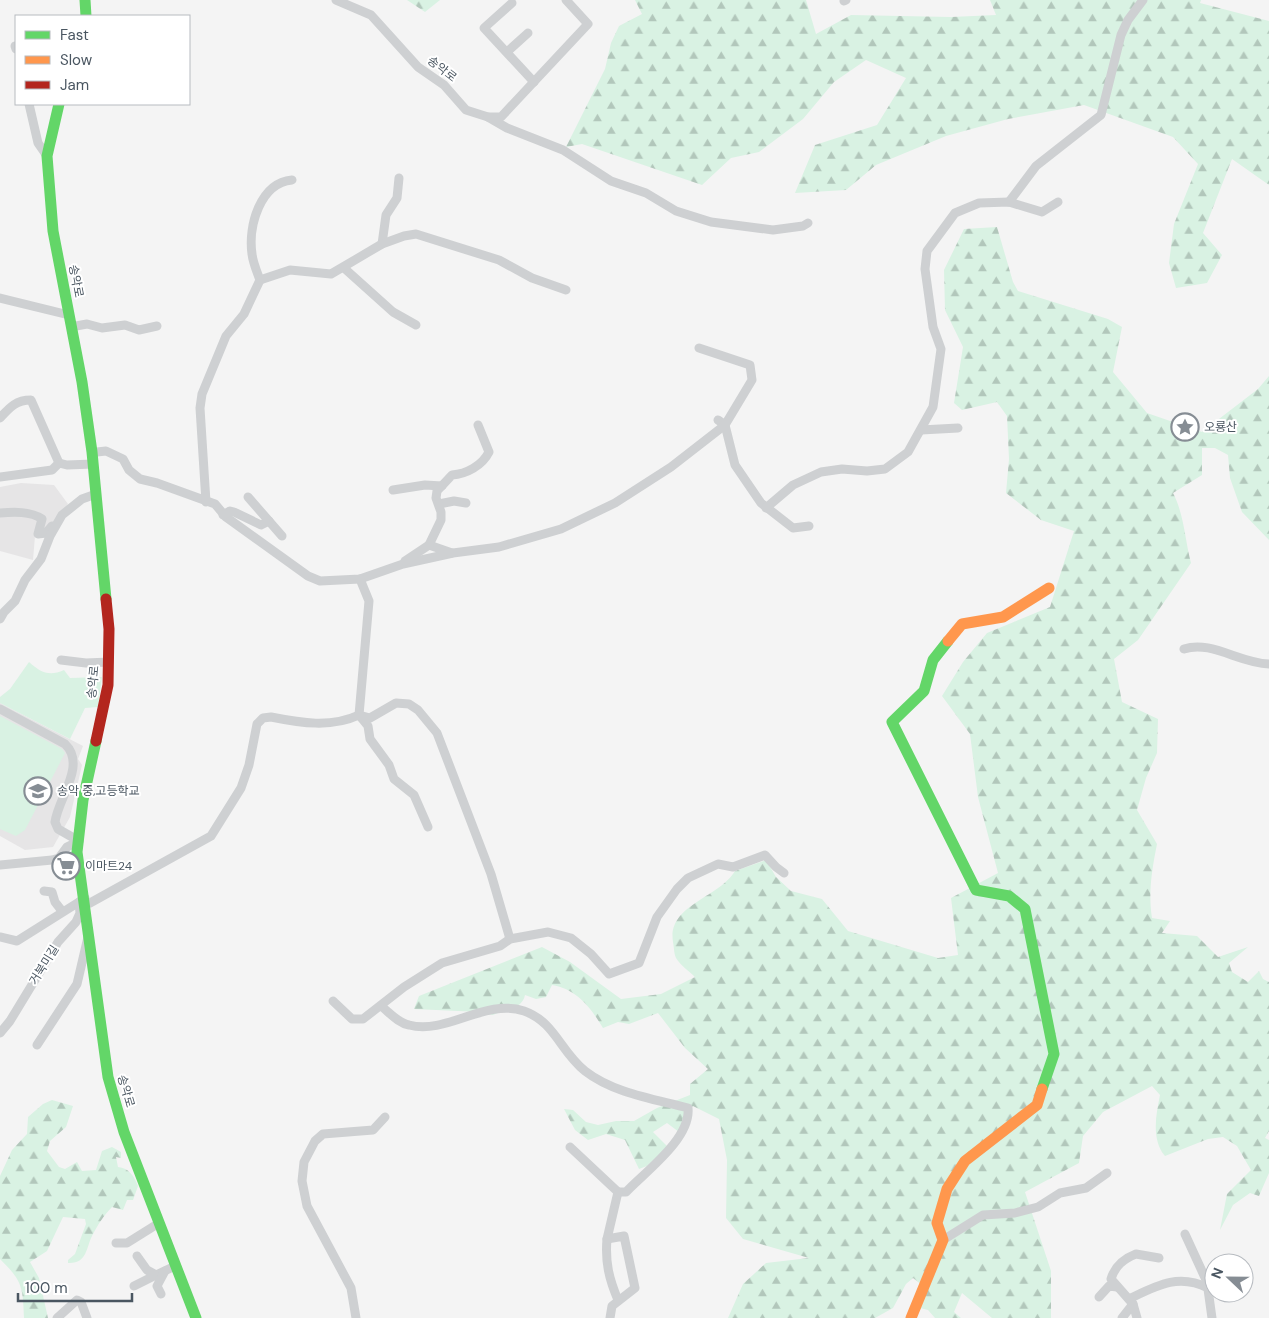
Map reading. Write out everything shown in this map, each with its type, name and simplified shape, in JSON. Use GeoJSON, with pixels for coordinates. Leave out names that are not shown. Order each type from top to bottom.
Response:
{"type":"FeatureCollection","features":[{"type":"Feature","properties":{"kind":"main road"},"geometry":{"type":"LineString","coordinates":[[80,0],[81,15]]}},
{"type":"Feature","properties":{"kind":"main road"},"geometry":{"type":"LineString","coordinates":[[85,0],[86,15]]}},
{"type":"Feature","properties":{"kind":"main road","name":"송악로"},"geometry":{"type":"LineString","coordinates":[[59,105],[47,156],[53,231],[95,458],[96,494],[106,592],[109,662],[104,708],[83,800],[77,852],[108,1077],[124,1132],[159,1223],[170,1268],[198,1318]]}},
{"type":"Feature","properties":{"kind":"main road"},"geometry":{"type":"LineString","coordinates":[[64,105],[51,156],[56,230],[76,326],[95,458],[110,599],[112,678],[85,824],[85,901],[113,1086],[136,1154],[198,1318]]}},
{"type":"Feature","properties":{"kind":"main road"},"geometry":{"type":"LineString","coordinates":[[911,1318],[943,1240],[937,1223],[948,1190],[965,1162],[1037,1105],[1054,1054],[1025,909],[1019,901],[1008,894],[976,890],[892,722],[924,691],[933,660],[962,624],[1003,617],[1049,588]]}},
{"type":"Feature","properties":{"kind":"street","name":"송악로"},"geometry":{"type":"LineString","coordinates":[[336,0],[371,15],[418,68],[444,85],[466,110],[488,117],[507,128],[563,150],[611,181],[646,193],[676,212],[712,222],[773,230],[803,226],[808,223]]}},
{"type":"Feature","properties":{"kind":"street"},"geometry":{"type":"LineString","coordinates":[[488,117],[501,117],[588,24],[567,0]]}},
{"type":"Feature","properties":{"kind":"street"},"geometry":{"type":"LineString","coordinates":[[1008,202],[1036,166],[1102,115],[1121,35],[1128,20],[1143,0]]}},
{"type":"Feature","properties":{"kind":"street"},"geometry":{"type":"LineString","coordinates":[[512,3],[484,28],[534,82]]}},
{"type":"Feature","properties":{"kind":"street"},"geometry":{"type":"LineString","coordinates":[[506,52],[528,33]]}},
{"type":"Feature","properties":{"kind":"street"},"geometry":{"type":"LineString","coordinates":[[29,105],[38,143],[47,156]]}},
{"type":"Feature","properties":{"kind":"street"},"geometry":{"type":"LineString","coordinates":[[382,244],[386,216],[397,198],[399,178]]}},
{"type":"Feature","properties":{"kind":"street"},"geometry":{"type":"LineString","coordinates":[[206,502],[200,408],[202,394],[226,336],[244,314],[260,280],[252,254],[254,224],[261,202],[275,184],[292,180]]}},
{"type":"Feature","properties":{"kind":"street"},"geometry":{"type":"LineString","coordinates":[[766,508],[793,485],[821,472],[842,469],[867,471],[885,469],[908,452],[922,430],[933,407],[940,349],[933,327],[926,269],[927,251],[954,213],[979,203],[1008,202],[1042,212],[1058,202]]}},
{"type":"Feature","properties":{"kind":"street"},"geometry":{"type":"LineString","coordinates":[[260,280],[290,270],[331,274],[344,268],[353,259],[382,244],[404,236],[428,236],[459,249],[499,260],[532,278],[566,290]]}},
{"type":"Feature","properties":{"kind":"street"},"geometry":{"type":"LineString","coordinates":[[344,268],[393,312],[416,325]]}},
{"type":"Feature","properties":{"kind":"street"},"geometry":{"type":"LineString","coordinates":[[0,298],[69,315]]}},
{"type":"Feature","properties":{"kind":"street"},"geometry":{"type":"LineString","coordinates":[[76,326],[87,324],[102,328],[125,325],[139,330],[157,326]]}},
{"type":"Feature","properties":{"kind":"street"},"geometry":{"type":"LineString","coordinates":[[0,418],[14,403],[21,400],[31,400],[59,463],[67,466],[95,458],[106,451],[123,459],[129,470],[140,479],[157,483],[215,504],[224,515],[308,576],[320,581],[360,579],[398,566],[453,553],[499,547],[561,529],[616,503],[671,467],[721,422],[752,380],[750,365],[699,348]]}},
{"type":"Feature","properties":{"kind":"street"},"geometry":{"type":"LineString","coordinates":[[721,422],[734,464],[766,508],[793,528],[809,526]]}},
{"type":"Feature","properties":{"kind":"street"},"geometry":{"type":"LineString","coordinates":[[398,566],[429,544],[441,520],[439,504],[436,498],[437,491],[452,475],[462,474],[486,458],[489,452],[478,425]]}},
{"type":"Feature","properties":{"kind":"street"},"geometry":{"type":"LineString","coordinates":[[922,430],[958,428]]}},
{"type":"Feature","properties":{"kind":"street"},"geometry":{"type":"LineString","coordinates":[[0,477],[52,470],[59,463]]}},
{"type":"Feature","properties":{"kind":"street"},"geometry":{"type":"LineString","coordinates":[[393,490],[425,484],[442,486]]}},
{"type":"Feature","properties":{"kind":"street"},"geometry":{"type":"LineString","coordinates":[[0,513],[13,512],[37,516],[42,519],[38,534],[46,533],[82,499],[96,494]]}},
{"type":"Feature","properties":{"kind":"street"},"geometry":{"type":"LineString","coordinates":[[248,497],[282,536]]}},
{"type":"Feature","properties":{"kind":"street"},"geometry":{"type":"LineString","coordinates":[[439,504],[454,501],[466,503]]}},
{"type":"Feature","properties":{"kind":"street"},"geometry":{"type":"LineString","coordinates":[[224,515],[230,511],[234,512],[261,525],[269,521]]}},
{"type":"Feature","properties":{"kind":"street"},"geometry":{"type":"LineString","coordinates":[[0,619],[15,601],[26,580],[41,559],[50,536],[62,516]]}},
{"type":"Feature","properties":{"kind":"street"},"geometry":{"type":"LineString","coordinates":[[429,544],[453,553]]}},
{"type":"Feature","properties":{"kind":"street"},"geometry":{"type":"LineString","coordinates":[[360,579],[369,601],[359,715],[368,726],[370,739],[389,765],[394,779],[414,795],[428,827]]}},
{"type":"Feature","properties":{"kind":"street"},"geometry":{"type":"LineString","coordinates":[[1184,649],[1193,646],[1205,646],[1242,660],[1269,664]]}},
{"type":"Feature","properties":{"kind":"street"},"geometry":{"type":"LineString","coordinates":[[61,660],[86,663],[109,662]]}},
{"type":"Feature","properties":{"kind":"street"},"geometry":{"type":"LineString","coordinates":[[0,937],[17,940],[62,911],[211,836],[241,788],[248,765],[256,724],[262,718],[271,717],[320,724],[343,723],[359,715],[370,718],[396,703],[409,704],[418,710],[436,732],[491,874],[510,939]]}},
{"type":"Feature","properties":{"kind":"street"},"geometry":{"type":"LineString","coordinates":[[0,709],[66,744],[71,749],[74,760],[55,822],[58,829],[79,841]]}},
{"type":"Feature","properties":{"kind":"street"},"geometry":{"type":"LineString","coordinates":[[0,865],[52,860],[58,858],[67,847],[79,841]]}},
{"type":"Feature","properties":{"kind":"street"},"geometry":{"type":"LineString","coordinates":[[333,1001],[352,1019],[358,1021],[381,1006],[404,986],[442,964],[500,946],[510,939],[548,932],[571,938],[591,954],[609,974],[639,962],[657,917],[677,889],[688,878],[718,864],[733,867],[765,855],[784,873]]}},
{"type":"Feature","properties":{"kind":"street"},"geometry":{"type":"LineString","coordinates":[[44,891],[52,892],[62,911]]}},
{"type":"Feature","properties":{"kind":"street","name":"거북미길"},"geometry":{"type":"LineString","coordinates":[[0,1033],[10,1021],[58,942],[76,922],[85,901]]}},
{"type":"Feature","properties":{"kind":"street","name":"송악로"},"geometry":{"type":"LineString","coordinates":[[37,1045],[77,984],[89,930]]}},
{"type":"Feature","properties":{"kind":"street"},"geometry":{"type":"LineString","coordinates":[[381,1006],[398,1020],[410,1026],[440,1025],[488,1011],[511,1008],[524,1011],[550,1026],[564,1051],[585,1071],[606,1084],[688,1108],[686,1124],[680,1136],[626,1192],[618,1192],[570,1148]]}},
{"type":"Feature","properties":{"kind":"street"},"geometry":{"type":"LineString","coordinates":[[356,1318],[351,1288],[308,1206],[302,1181],[304,1162],[316,1141],[323,1134],[373,1130],[384,1117]]}},
{"type":"Feature","properties":{"kind":"street"},"geometry":{"type":"LineString","coordinates":[[943,1240],[983,1214],[1015,1213],[1038,1207],[1060,1193],[1086,1188],[1107,1173]]}},
{"type":"Feature","properties":{"kind":"street"},"geometry":{"type":"LineString","coordinates":[[618,1192],[607,1239],[606,1257],[608,1276],[618,1300]]}},
{"type":"Feature","properties":{"kind":"street"},"geometry":{"type":"LineString","coordinates":[[116,1243],[126,1243],[159,1223]]}},
{"type":"Feature","properties":{"kind":"street"},"geometry":{"type":"LineString","coordinates":[[1185,1234],[1204,1275]]}},
{"type":"Feature","properties":{"kind":"street"},"geometry":{"type":"LineString","coordinates":[[607,1239],[624,1236],[635,1288],[612,1306],[610,1318]]}},
{"type":"Feature","properties":{"kind":"street"},"geometry":{"type":"LineString","coordinates":[[1137,1318],[1131,1302],[1111,1279],[1113,1272],[1118,1264],[1136,1254],[1159,1258]]}},
{"type":"Feature","properties":{"kind":"street"},"geometry":{"type":"LineString","coordinates":[[137,1256],[148,1270],[156,1275]]}},
{"type":"Feature","properties":{"kind":"street"},"geometry":{"type":"LineString","coordinates":[[134,1286],[170,1268]]}},
{"type":"Feature","properties":{"kind":"street"},"geometry":{"type":"LineString","coordinates":[[161,1294],[158,1286],[170,1268]]}},
{"type":"Feature","properties":{"kind":"street"},"geometry":{"type":"LineString","coordinates":[[1122,1318],[1131,1302],[1158,1286],[1184,1280],[1196,1282],[1204,1286]]}},
{"type":"Feature","properties":{"kind":"street"},"geometry":{"type":"LineString","coordinates":[[1099,1297],[1109,1286],[1117,1287]]}},
{"type":"Feature","properties":{"kind":"street"},"geometry":{"type":"LineString","coordinates":[[57,1318],[77,1300],[81,1302],[87,1318]]}},
{"type":"Feature","properties":{"kind":"street"},"geometry":{"type":"LineString","coordinates":[[1210,1303],[1212,1318]]}},
{"type":"Feature","properties":{"kind":"shaded area"},"geometry":{"type":"Polygon","coordinates":[[[21,483],[54,485],[68,504],[46,538],[35,536],[33,560],[0,551],[0,487],[21,483]]]}},
{"type":"Feature","properties":{"kind":"shaded area","name":"송악 중,고등학교"},"geometry":{"type":"Polygon","coordinates":[[[0,703],[83,746],[78,759],[82,765],[70,817],[53,847],[25,850],[0,836],[0,703]]]}},
{"type":"Feature","properties":{"kind":"green space"},"geometry":{"type":"Polygon","coordinates":[[[407,0],[440,0],[425,12],[407,0]]]}},
{"type":"Feature","properties":{"kind":"green space"},"geometry":{"type":"Polygon","coordinates":[[[635,0],[806,0],[816,34],[851,15],[951,17],[996,15],[990,0],[1201,0],[1200,3],[1269,21],[1269,185],[1232,159],[1203,233],[1222,255],[1207,283],[1176,288],[1169,263],[1174,224],[1198,164],[1173,137],[1084,105],[1008,119],[946,136],[876,165],[846,190],[795,193],[815,145],[877,125],[906,78],[866,60],[834,82],[803,119],[759,152],[731,158],[702,185],[582,144],[566,147],[605,69],[611,43],[619,26],[642,14],[635,0]]]}},
{"type":"Feature","properties":{"kind":"green space"},"geometry":{"type":"Polygon","coordinates":[[[997,227],[1013,282],[1018,291],[1108,319],[1122,327],[1113,372],[1147,413],[1202,432],[1258,389],[1269,376],[1269,540],[1242,512],[1230,478],[1228,455],[1215,448],[1202,448],[1202,475],[1173,493],[1182,518],[1191,563],[1138,640],[1114,659],[1122,702],[1158,719],[1157,753],[1146,778],[1137,810],[1157,844],[1151,881],[1152,918],[1170,921],[1162,933],[1197,936],[1218,957],[1248,947],[1229,963],[1232,972],[1248,982],[1259,971],[1263,979],[1269,982],[1269,1131],[1265,1138],[1269,1140],[1269,1173],[1259,1196],[1250,1193],[1233,1205],[1220,1230],[1227,1194],[1251,1170],[1237,1146],[1223,1137],[1208,1139],[1165,1156],[1156,1135],[1156,1119],[1160,1095],[1152,1086],[1103,1112],[1083,1136],[1079,1163],[1025,1192],[1051,1271],[1051,1318],[992,1318],[962,1293],[954,1312],[961,1318],[935,1318],[928,1310],[920,1308],[922,1285],[913,1278],[906,1284],[893,1308],[875,1318],[728,1318],[743,1284],[766,1263],[809,1258],[743,1239],[726,1218],[727,1160],[719,1119],[693,1106],[684,1114],[679,1132],[667,1123],[653,1132],[668,1147],[647,1166],[639,1169],[625,1140],[606,1134],[588,1140],[575,1130],[564,1109],[573,1110],[586,1122],[598,1125],[616,1121],[634,1121],[657,1108],[690,1095],[690,1084],[708,1069],[685,1048],[658,1013],[629,1024],[618,1022],[603,1028],[593,1013],[576,995],[561,987],[552,985],[546,997],[536,999],[525,995],[517,1006],[493,1015],[480,1012],[414,1009],[419,996],[542,947],[570,962],[621,999],[661,994],[695,977],[675,956],[673,929],[678,919],[686,910],[718,888],[735,871],[766,860],[776,877],[791,891],[822,899],[848,931],[938,958],[958,955],[951,898],[998,873],[978,797],[970,734],[942,696],[963,662],[987,633],[1050,607],[1074,531],[1041,520],[1006,493],[1009,459],[1007,416],[997,402],[962,410],[954,403],[963,347],[945,310],[944,270],[964,229],[997,227]]]}},
{"type":"Feature","properties":{"kind":"green space"},"geometry":{"type":"Polygon","coordinates":[[[29,662],[49,673],[64,670],[70,678],[102,677],[98,707],[85,708],[70,739],[0,703],[0,697],[10,689],[29,662]]]}},
{"type":"Feature","properties":{"kind":"green space"},"geometry":{"type":"Polygon","coordinates":[[[0,716],[62,749],[65,753],[25,830],[16,836],[0,829],[0,716]]]}},
{"type":"Feature","properties":{"kind":"green space"},"geometry":{"type":"Polygon","coordinates":[[[52,1100],[73,1106],[66,1127],[50,1141],[47,1151],[59,1167],[65,1169],[77,1162],[82,1171],[96,1170],[102,1151],[112,1147],[121,1152],[121,1158],[116,1157],[118,1167],[131,1173],[138,1186],[133,1200],[127,1200],[123,1210],[112,1207],[106,1214],[94,1232],[85,1254],[79,1261],[74,1263],[68,1263],[68,1260],[75,1254],[86,1224],[85,1219],[63,1217],[47,1251],[30,1262],[39,1278],[48,1318],[24,1318],[20,1285],[13,1273],[0,1259],[0,1176],[12,1150],[27,1134],[28,1117],[43,1104],[52,1100]]]}},
{"type":"Feature","properties":{"kind":"traffic: fast"},"geometry":{"type":"LineString","coordinates":[[85,0],[86,15]]}},
{"type":"Feature","properties":{"kind":"traffic: fast"},"geometry":{"type":"LineString","coordinates":[[59,105],[47,156],[53,231],[82,382],[92,452],[106,599]]}},
{"type":"Feature","properties":{"kind":"traffic: fast"},"geometry":{"type":"LineString","coordinates":[[948,641],[933,660],[924,691],[892,722],[976,890],[1009,896],[1025,909],[1054,1054],[1042,1089]]}},
{"type":"Feature","properties":{"kind":"traffic: fast"},"geometry":{"type":"LineString","coordinates":[[96,741],[83,800],[77,852],[108,1077],[124,1132],[196,1318]]}},
{"type":"Feature","properties":{"kind":"traffic: slow"},"geometry":{"type":"LineString","coordinates":[[948,641],[962,624],[1003,617],[1049,588]]}},
{"type":"Feature","properties":{"kind":"traffic: slow"},"geometry":{"type":"LineString","coordinates":[[911,1318],[943,1240],[937,1223],[947,1189],[965,1161],[1037,1105],[1042,1089]]}},
{"type":"Feature","properties":{"kind":"traffic: jam"},"geometry":{"type":"LineString","coordinates":[[96,741],[108,685],[109,629],[106,599]]}},
{"type":"Feature","properties":{"kind":"place","name":"오룡산"},"geometry":{"type":"Point","coordinates":[1185,427]}},
{"type":"Feature","properties":{"kind":"place","name":"송악 중,고등학교"},"geometry":{"type":"Point","coordinates":[38,791]}},
{"type":"Feature","properties":{"kind":"place","name":"이마트24"},"geometry":{"type":"Point","coordinates":[66,866]}}]}
